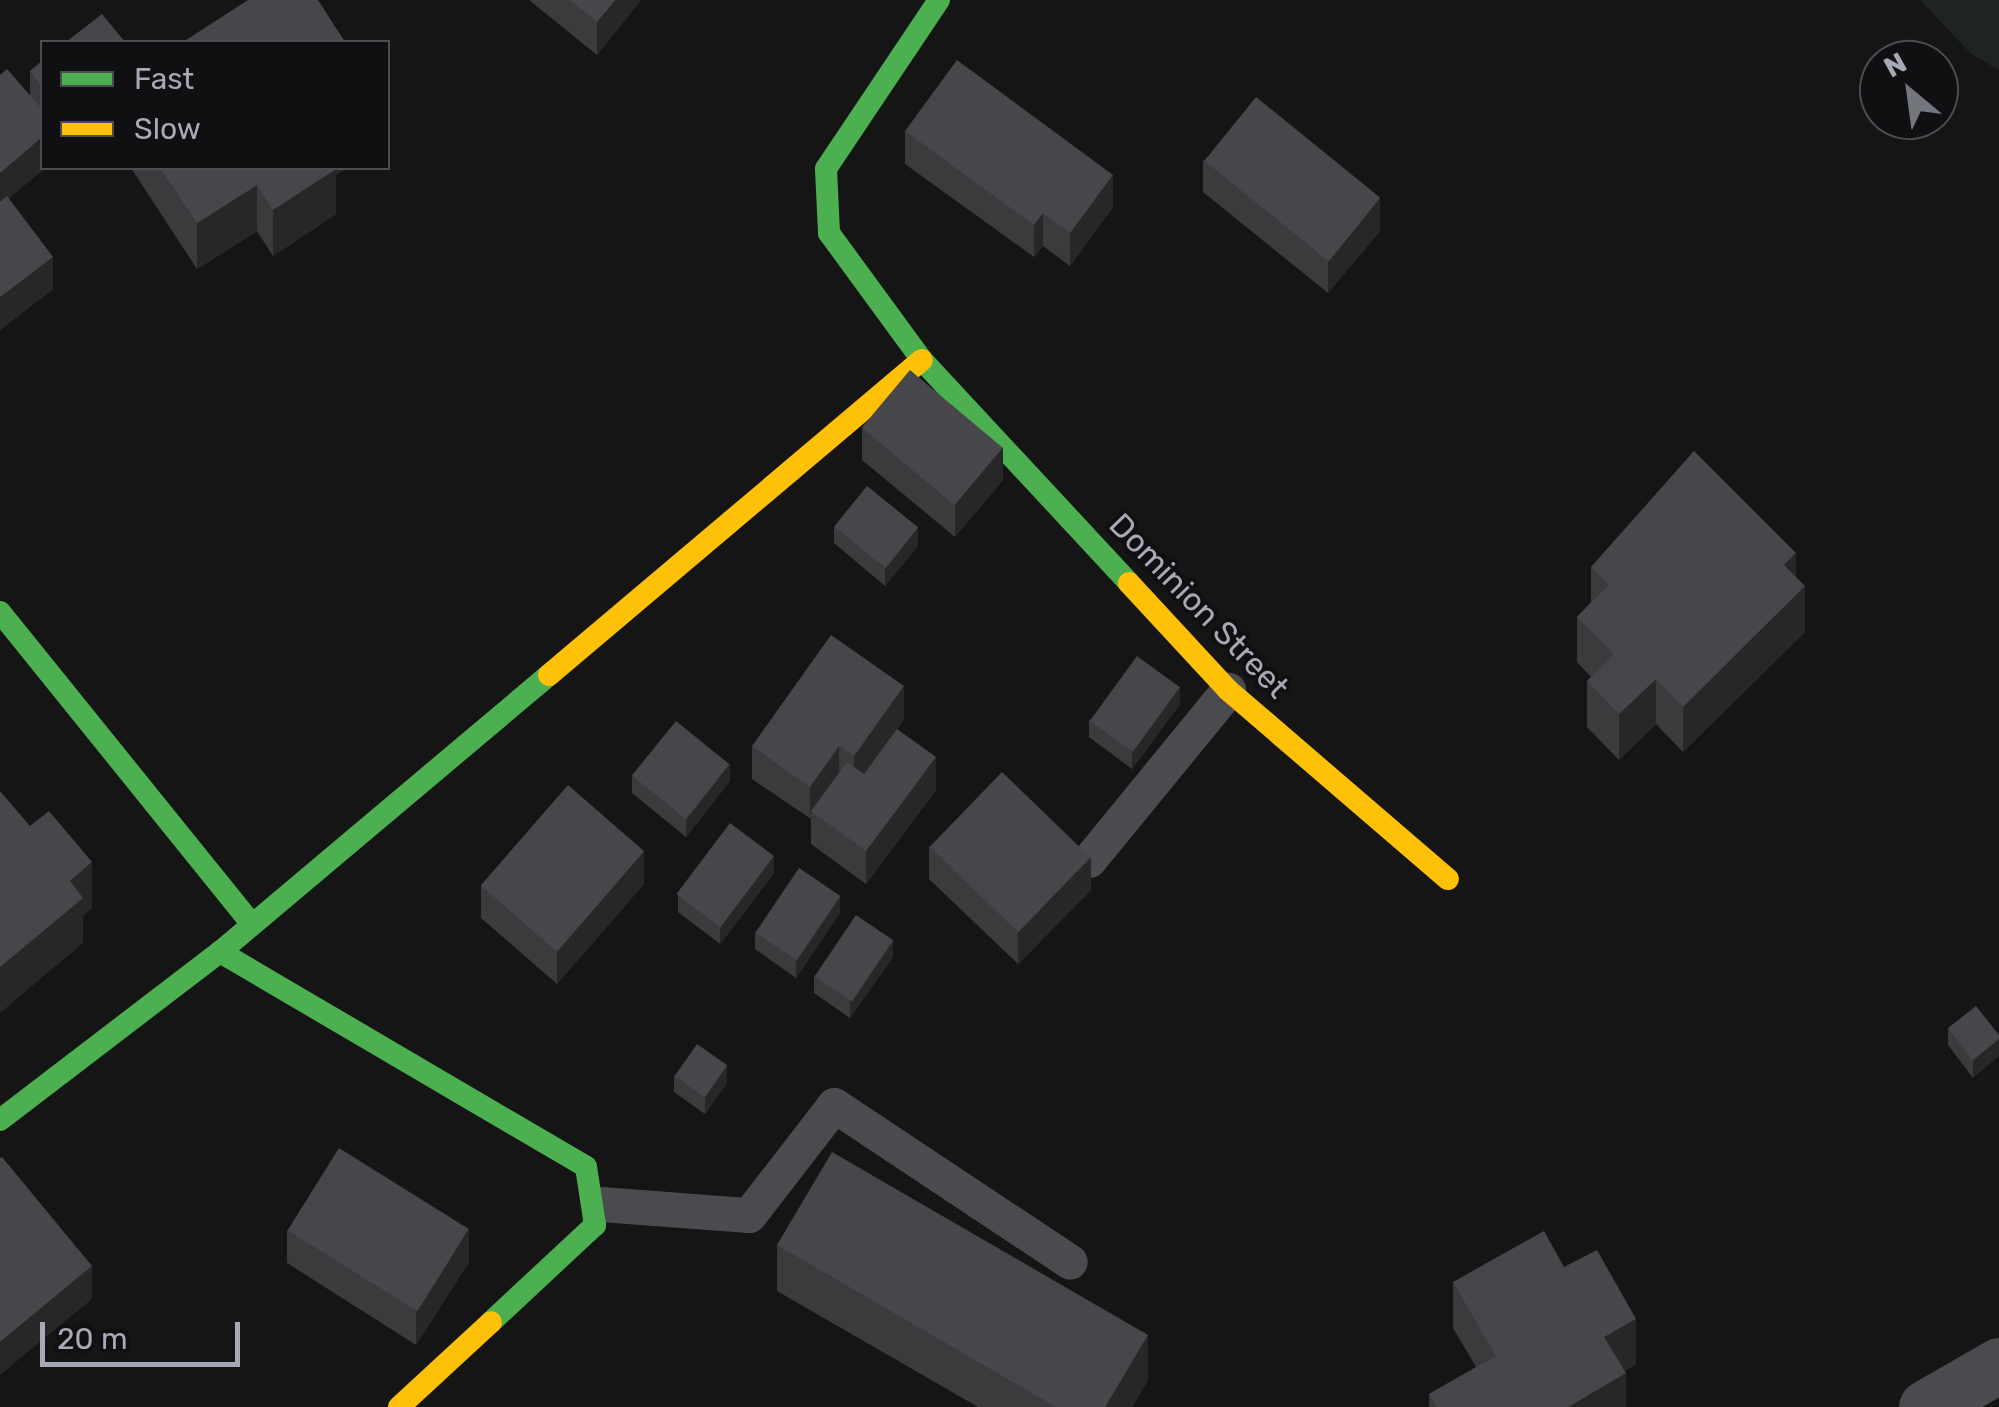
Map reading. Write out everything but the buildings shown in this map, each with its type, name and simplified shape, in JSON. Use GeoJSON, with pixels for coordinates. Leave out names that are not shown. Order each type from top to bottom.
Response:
{"type":"FeatureCollection","features":[{"type":"Feature","properties":{"kind":"street","name":"Dominion Street"},"geometry":{"type":"LineString","coordinates":[[939,0],[826,169],[822,196],[829,234],[922,360],[1228,690],[1448,878]]}},
{"type":"Feature","properties":{"kind":"street"},"geometry":{"type":"LineString","coordinates":[[0,1120],[220,952],[922,360]]}},
{"type":"Feature","properties":{"kind":"street"},"geometry":{"type":"LineString","coordinates":[[0,612],[252,924]]}},
{"type":"Feature","properties":{"kind":"street"},"geometry":{"type":"LineString","coordinates":[[220,952],[586,1167],[601,1204],[595,1226],[399,1407]]}},
{"type":"Feature","properties":{"kind":"street"},"geometry":{"type":"LineString","coordinates":[[1926,1407],[1999,1365]]}},
{"type":"Feature","properties":{"kind":"lane"},"geometry":{"type":"LineString","coordinates":[[1088,860],[1228,690]]}},
{"type":"Feature","properties":{"kind":"lane"},"geometry":{"type":"LineString","coordinates":[[601,1204],[748,1214],[834,1106],[1070,1262]]}},
{"type":"Feature","properties":{"kind":"shaded area"},"geometry":{"type":"Polygon","coordinates":[[[1920,0],[1999,0],[1999,70],[1971,54],[1920,0]]]}},
{"type":"Feature","properties":{"kind":"traffic: fast"},"geometry":{"type":"LineString","coordinates":[[939,0],[826,169],[829,233],[922,360],[1129,583]]}},
{"type":"Feature","properties":{"kind":"traffic: fast"},"geometry":{"type":"LineString","coordinates":[[0,612],[252,924]]}},
{"type":"Feature","properties":{"kind":"traffic: fast"},"geometry":{"type":"LineString","coordinates":[[0,1120],[220,952],[549,675]]}},
{"type":"Feature","properties":{"kind":"traffic: fast"},"geometry":{"type":"LineString","coordinates":[[220,952],[586,1167],[595,1225],[491,1322]]}},
{"type":"Feature","properties":{"kind":"traffic: slow"},"geometry":{"type":"LineString","coordinates":[[549,675],[922,360]]}},
{"type":"Feature","properties":{"kind":"traffic: slow"},"geometry":{"type":"LineString","coordinates":[[1129,583],[1228,690],[1448,879]]}},
{"type":"Feature","properties":{"kind":"traffic: slow"},"geometry":{"type":"LineString","coordinates":[[399,1407],[491,1322]]}}]}
